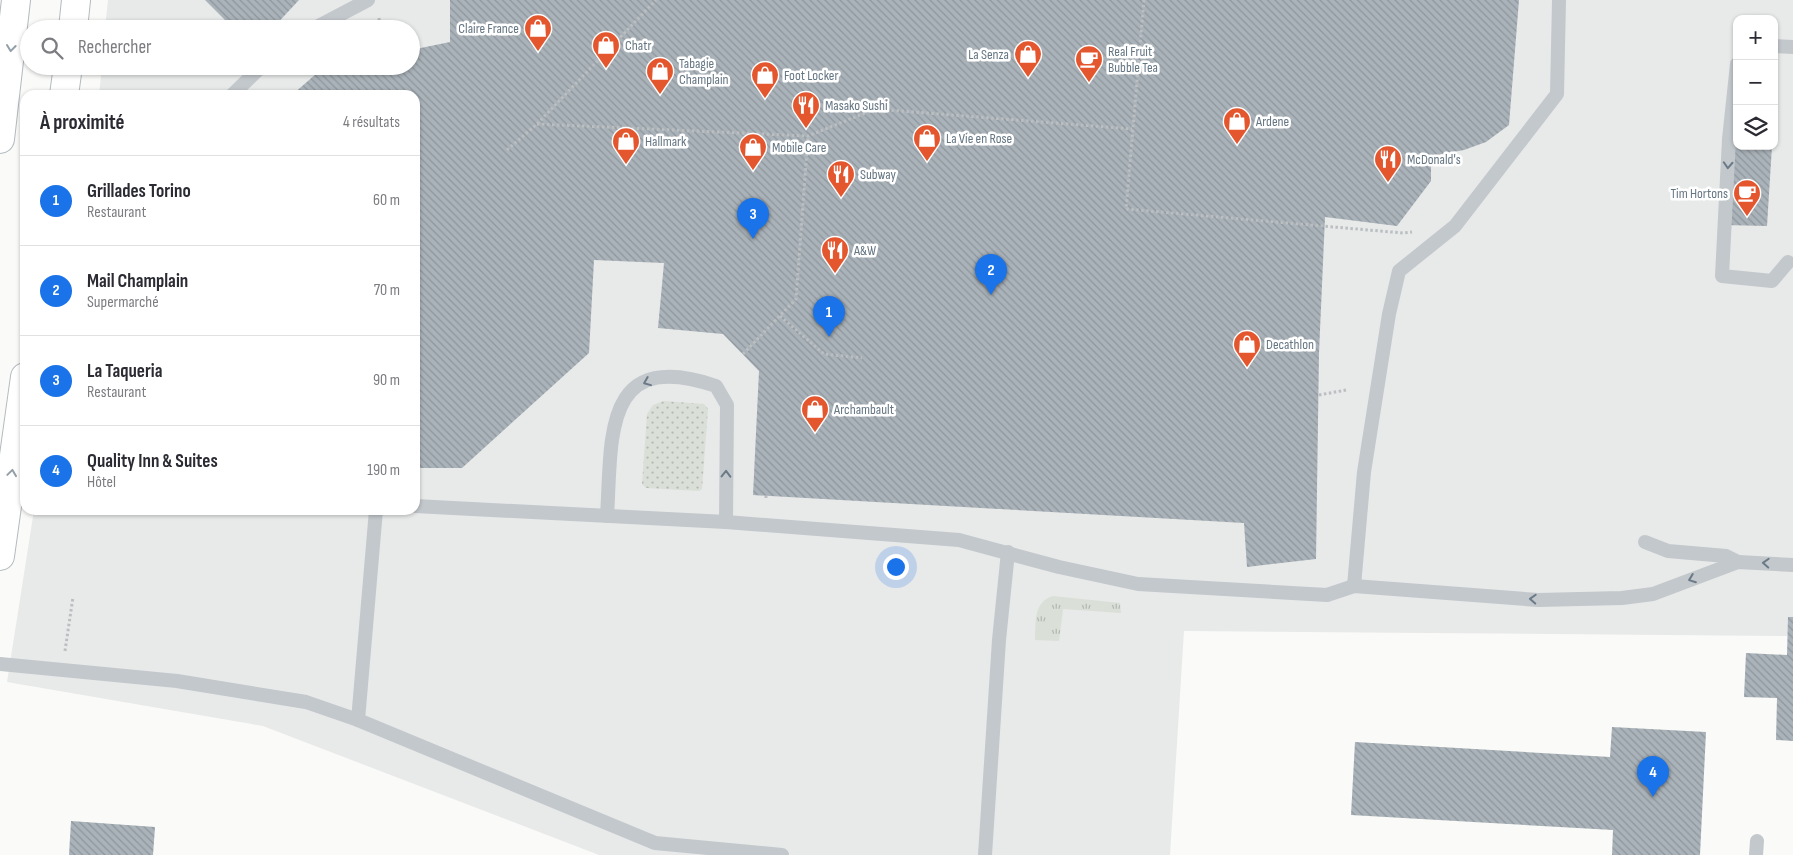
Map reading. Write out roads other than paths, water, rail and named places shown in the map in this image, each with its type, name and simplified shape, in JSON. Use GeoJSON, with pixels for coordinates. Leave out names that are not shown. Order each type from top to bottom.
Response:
{"type":"FeatureCollection","features":[{"type":"Feature","properties":{"kind":"street"},"geometry":{"type":"LineString","coordinates":[[0,139],[16,0]]}},
{"type":"Feature","properties":{"kind":"street"},"geometry":{"type":"LineString","coordinates":[[73,20],[76,0]]}},
{"type":"Feature","properties":{"kind":"street"},"geometry":{"type":"LineString","coordinates":[[65,90],[67,75]]}},
{"type":"Feature","properties":{"kind":"street"},"geometry":{"type":"LineString","coordinates":[[0,556],[20,413]]}},
{"type":"Feature","properties":{"kind":"lane"},"geometry":{"type":"LineString","coordinates":[[330,20],[368,0]]}},
{"type":"Feature","properties":{"kind":"lane"},"geometry":{"type":"LineString","coordinates":[[1354,586],[1364,472],[1389,314],[1399,271],[1455,226],[1558,94],[1559,0]]}},
{"type":"Feature","properties":{"kind":"lane"},"geometry":{"type":"LineString","coordinates":[[1778,46],[1793,47]]}},
{"type":"Feature","properties":{"kind":"lane"},"geometry":{"type":"LineString","coordinates":[[237,90],[253,75]]}},
{"type":"Feature","properties":{"kind":"lane"},"geometry":{"type":"LineString","coordinates":[[1733,102],[1729,139],[1722,276],[1772,281],[1788,262]]}},
{"type":"Feature","properties":{"kind":"lane"},"geometry":{"type":"LineString","coordinates":[[607,516],[613,435],[616,416],[625,396],[637,386],[661,376],[690,377],[716,386],[727,405],[726,522]]}},
{"type":"Feature","properties":{"kind":"lane"},"geometry":{"type":"LineString","coordinates":[[420,506],[726,522],[959,540],[1059,567],[1138,584],[1327,595],[1354,586],[1538,600],[1622,598],[1653,594],[1738,562],[1793,564]]}},
{"type":"Feature","properties":{"kind":"lane"},"geometry":{"type":"LineString","coordinates":[[358,720],[376,515]]}},
{"type":"Feature","properties":{"kind":"lane"},"geometry":{"type":"LineString","coordinates":[[1646,542],[1668,550],[1726,556],[1738,562]]}},
{"type":"Feature","properties":{"kind":"lane"},"geometry":{"type":"LineString","coordinates":[[985,855],[999,640],[1008,552]]}},
{"type":"Feature","properties":{"kind":"lane"},"geometry":{"type":"LineString","coordinates":[[0,664],[177,681],[306,702],[358,720],[654,843],[782,855]]}},
{"type":"Feature","properties":{"kind":"place","name":"Claire France"},"geometry":{"type":"Point","coordinates":[538,52]}},
{"type":"Feature","properties":{"kind":"place","name":"Chatr"},"geometry":{"type":"Point","coordinates":[606,69]}},
{"type":"Feature","properties":{"kind":"place","name":"La Senza"},"geometry":{"type":"Point","coordinates":[1028,78]}},
{"type":"Feature","properties":{"kind":"place","name":"Real Fruit Bubble Tea"},"geometry":{"type":"Point","coordinates":[1089,83]}},
{"type":"Feature","properties":{"kind":"place","name":"Tabagie Champlain"},"geometry":{"type":"Point","coordinates":[660,95]}},
{"type":"Feature","properties":{"kind":"place","name":"Foot Locker"},"geometry":{"type":"Point","coordinates":[765,99]}},
{"type":"Feature","properties":{"kind":"place","name":"Masako Sushi"},"geometry":{"type":"Point","coordinates":[806,129]}},
{"type":"Feature","properties":{"kind":"place","name":"Ardene"},"geometry":{"type":"Point","coordinates":[1237,145]}},
{"type":"Feature","properties":{"kind":"place","name":"La Vie en Rose"},"geometry":{"type":"Point","coordinates":[927,162]}},
{"type":"Feature","properties":{"kind":"place","name":"Hallmark"},"geometry":{"type":"Point","coordinates":[626,165]}},
{"type":"Feature","properties":{"kind":"place","name":"Mobile Care"},"geometry":{"type":"Point","coordinates":[753,171]}},
{"type":"Feature","properties":{"kind":"place","name":"McDonald's"},"geometry":{"type":"Point","coordinates":[1388,183]}},
{"type":"Feature","properties":{"kind":"place","name":"Subway"},"geometry":{"type":"Point","coordinates":[841,198]}},
{"type":"Feature","properties":{"kind":"place","name":"Tim Hortons"},"geometry":{"type":"Point","coordinates":[1747,217]}},
{"type":"Feature","properties":{"kind":"place","name":"La Taqueria"},"geometry":{"type":"Point","coordinates":[753,239]}},
{"type":"Feature","properties":{"kind":"place","name":"A&W"},"geometry":{"type":"Point","coordinates":[835,274]}},
{"type":"Feature","properties":{"kind":"place","name":"Mail Champlain"},"geometry":{"type":"Point","coordinates":[991,295]}},
{"type":"Feature","properties":{"kind":"place","name":"Grillades Torino"},"geometry":{"type":"Point","coordinates":[829,337]}},
{"type":"Feature","properties":{"kind":"place","name":"Decathlon"},"geometry":{"type":"Point","coordinates":[1247,368]}},
{"type":"Feature","properties":{"kind":"place","name":"Archambault"},"geometry":{"type":"Point","coordinates":[815,433]}},
{"type":"Feature","properties":{"kind":"place","name":"Quality Inn & Suites"},"geometry":{"type":"Point","coordinates":[1653,797]}}]}
